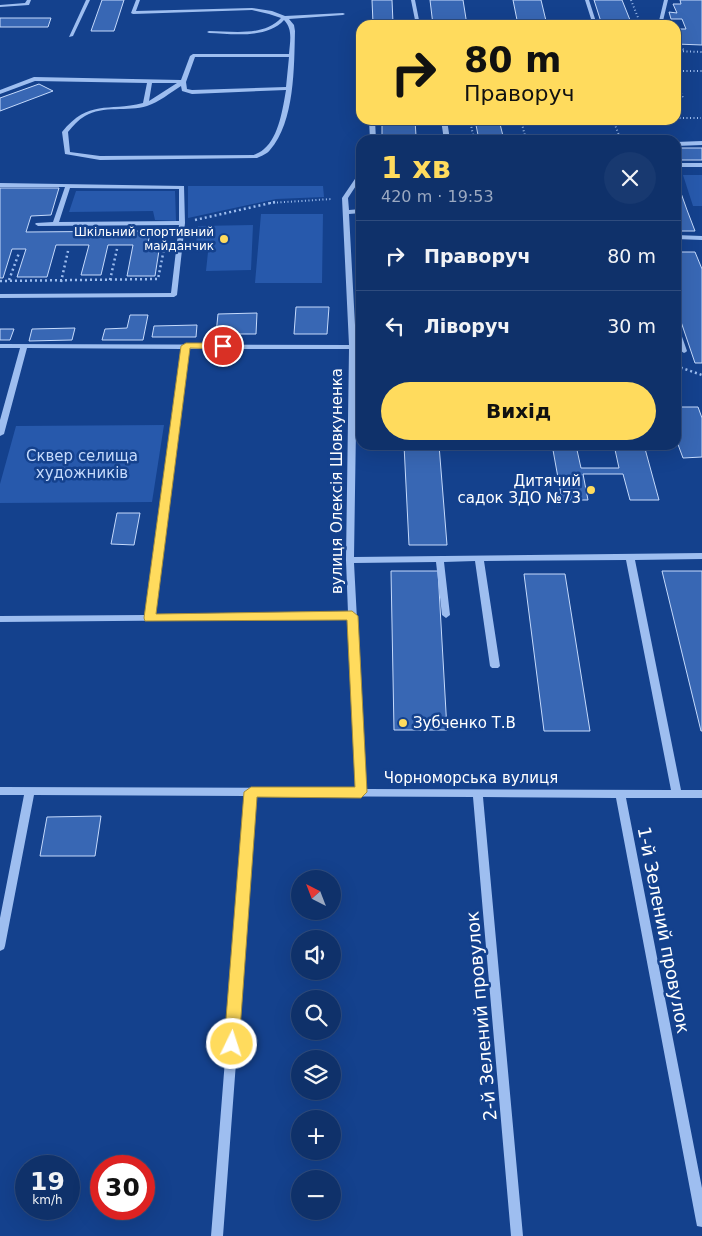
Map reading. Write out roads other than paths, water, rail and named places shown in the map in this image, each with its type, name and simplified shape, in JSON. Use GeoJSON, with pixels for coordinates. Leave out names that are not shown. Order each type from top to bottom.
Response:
{"type":"FeatureCollection","features":[{"type":"Feature","properties":{"kind":"street"},"geometry":{"type":"LineString","coordinates":[[0,6],[27,4],[29,0]]}},
{"type":"Feature","properties":{"kind":"street"},"geometry":{"type":"LineString","coordinates":[[71,36],[88,0]]}},
{"type":"Feature","properties":{"kind":"street"},"geometry":{"type":"LineString","coordinates":[[138,0],[133,13],[252,9],[266,11],[292,24],[292,55],[285,115],[266,150],[259,156],[84,157],[67,152],[65,132],[76,118],[82,114],[100,109],[145,105],[183,82]]}},
{"type":"Feature","properties":{"kind":"street"},"geometry":{"type":"LineString","coordinates":[[413,0],[417,20]]}},
{"type":"Feature","properties":{"kind":"street"},"geometry":{"type":"LineString","coordinates":[[587,0],[593,20]]}},
{"type":"Feature","properties":{"kind":"street"},"geometry":{"type":"LineString","coordinates":[[661,20],[666,0]]}},
{"type":"Feature","properties":{"kind":"street"},"geometry":{"type":"LineString","coordinates":[[283,18],[343,14]]}},
{"type":"Feature","properties":{"kind":"street"},"geometry":{"type":"LineString","coordinates":[[209,32],[268,29],[280,24],[283,18]]}},
{"type":"Feature","properties":{"kind":"street"},"geometry":{"type":"LineString","coordinates":[[187,91],[182,88],[192,56],[292,55]]}},
{"type":"Feature","properties":{"kind":"street"},"geometry":{"type":"LineString","coordinates":[[0,92],[34,79],[183,82]]}},
{"type":"Feature","properties":{"kind":"street"},"geometry":{"type":"LineString","coordinates":[[145,105],[150,81]]}},
{"type":"Feature","properties":{"kind":"street"},"geometry":{"type":"LineString","coordinates":[[167,92],[289,88]]}},
{"type":"Feature","properties":{"kind":"street"},"geometry":{"type":"LineString","coordinates":[[681,144],[702,143]]}},
{"type":"Feature","properties":{"kind":"street"},"geometry":{"type":"LineString","coordinates":[[681,165],[702,164]]}},
{"type":"Feature","properties":{"kind":"street","name":"вулиця Олексія Шовкуненка"},"geometry":{"type":"LineString","coordinates":[[356,182],[345,198],[352,347],[356,359]]}},
{"type":"Feature","properties":{"kind":"street"},"geometry":{"type":"LineString","coordinates":[[0,185],[182,187],[182,223],[174,295],[0,296]]}},
{"type":"Feature","properties":{"kind":"street"},"geometry":{"type":"LineString","coordinates":[[55,224],[68,186]]}},
{"type":"Feature","properties":{"kind":"street"},"geometry":{"type":"LineString","coordinates":[[346,212],[356,211]]}},
{"type":"Feature","properties":{"kind":"street"},"geometry":{"type":"LineString","coordinates":[[38,224],[182,223]]}},
{"type":"Feature","properties":{"kind":"street"},"geometry":{"type":"LineString","coordinates":[[681,237],[702,238]]}},
{"type":"Feature","properties":{"kind":"street"},"geometry":{"type":"LineString","coordinates":[[681,342],[684,351]]}},
{"type":"Feature","properties":{"kind":"street"},"geometry":{"type":"LineString","coordinates":[[0,346],[352,347]]}},
{"type":"Feature","properties":{"kind":"street"},"geometry":{"type":"LineString","coordinates":[[0,434],[24,346]]}},
{"type":"Feature","properties":{"kind":"street"},"geometry":{"type":"LineString","coordinates":[[149,618],[186,346]]}},
{"type":"Feature","properties":{"kind":"street","name":"вулиця Олексія Шовкуненка"},"geometry":{"type":"LineString","coordinates":[[356,390],[350,560],[361,792]]}},
{"type":"Feature","properties":{"kind":"street"},"geometry":{"type":"LineString","coordinates":[[479,558],[495,666]]}},
{"type":"Feature","properties":{"kind":"street"},"geometry":{"type":"LineString","coordinates":[[350,560],[630,558],[677,793]]}},
{"type":"Feature","properties":{"kind":"street"},"geometry":{"type":"LineString","coordinates":[[440,559],[446,615]]}},
{"type":"Feature","properties":{"kind":"street"},"geometry":{"type":"LineString","coordinates":[[0,620],[352,616]]}},
{"type":"Feature","properties":{"kind":"street","name":"Чорноморська вулиця"},"geometry":{"type":"LineString","coordinates":[[0,791],[702,794]]}},
{"type":"Feature","properties":{"kind":"street"},"geometry":{"type":"LineString","coordinates":[[0,946],[30,791]]}},
{"type":"Feature","properties":{"kind":"street"},"geometry":{"type":"LineString","coordinates":[[218,1236],[251,792]]}},
{"type":"Feature","properties":{"kind":"street","name":"1-й Зелений провулок"},"geometry":{"type":"LineString","coordinates":[[620,793],[702,1221]]}},
{"type":"Feature","properties":{"kind":"street","name":"2-й Зелений провулок"},"geometry":{"type":"LineString","coordinates":[[478,794],[518,1236]]}},
{"type":"Feature","properties":{"kind":"lane"},"geometry":{"type":"LineString","coordinates":[[630,558],[702,556]]}},
{"type":"Feature","properties":{"kind":"place","name":"Шкільний спортивний майданчик"},"geometry":{"type":"Point","coordinates":[224,239]}},
{"type":"Feature","properties":{"kind":"place","name":"Дитячий садок ЗДО №73"},"geometry":{"type":"Point","coordinates":[591,490]}},
{"type":"Feature","properties":{"kind":"place","name":"Зубченко Т.В"},"geometry":{"type":"Point","coordinates":[403,723]}},
{"type":"Feature","properties":{"kind":"park label","name":"Сквер селища художників"},"geometry":{"type":"Point","coordinates":[82,464]}}]}
